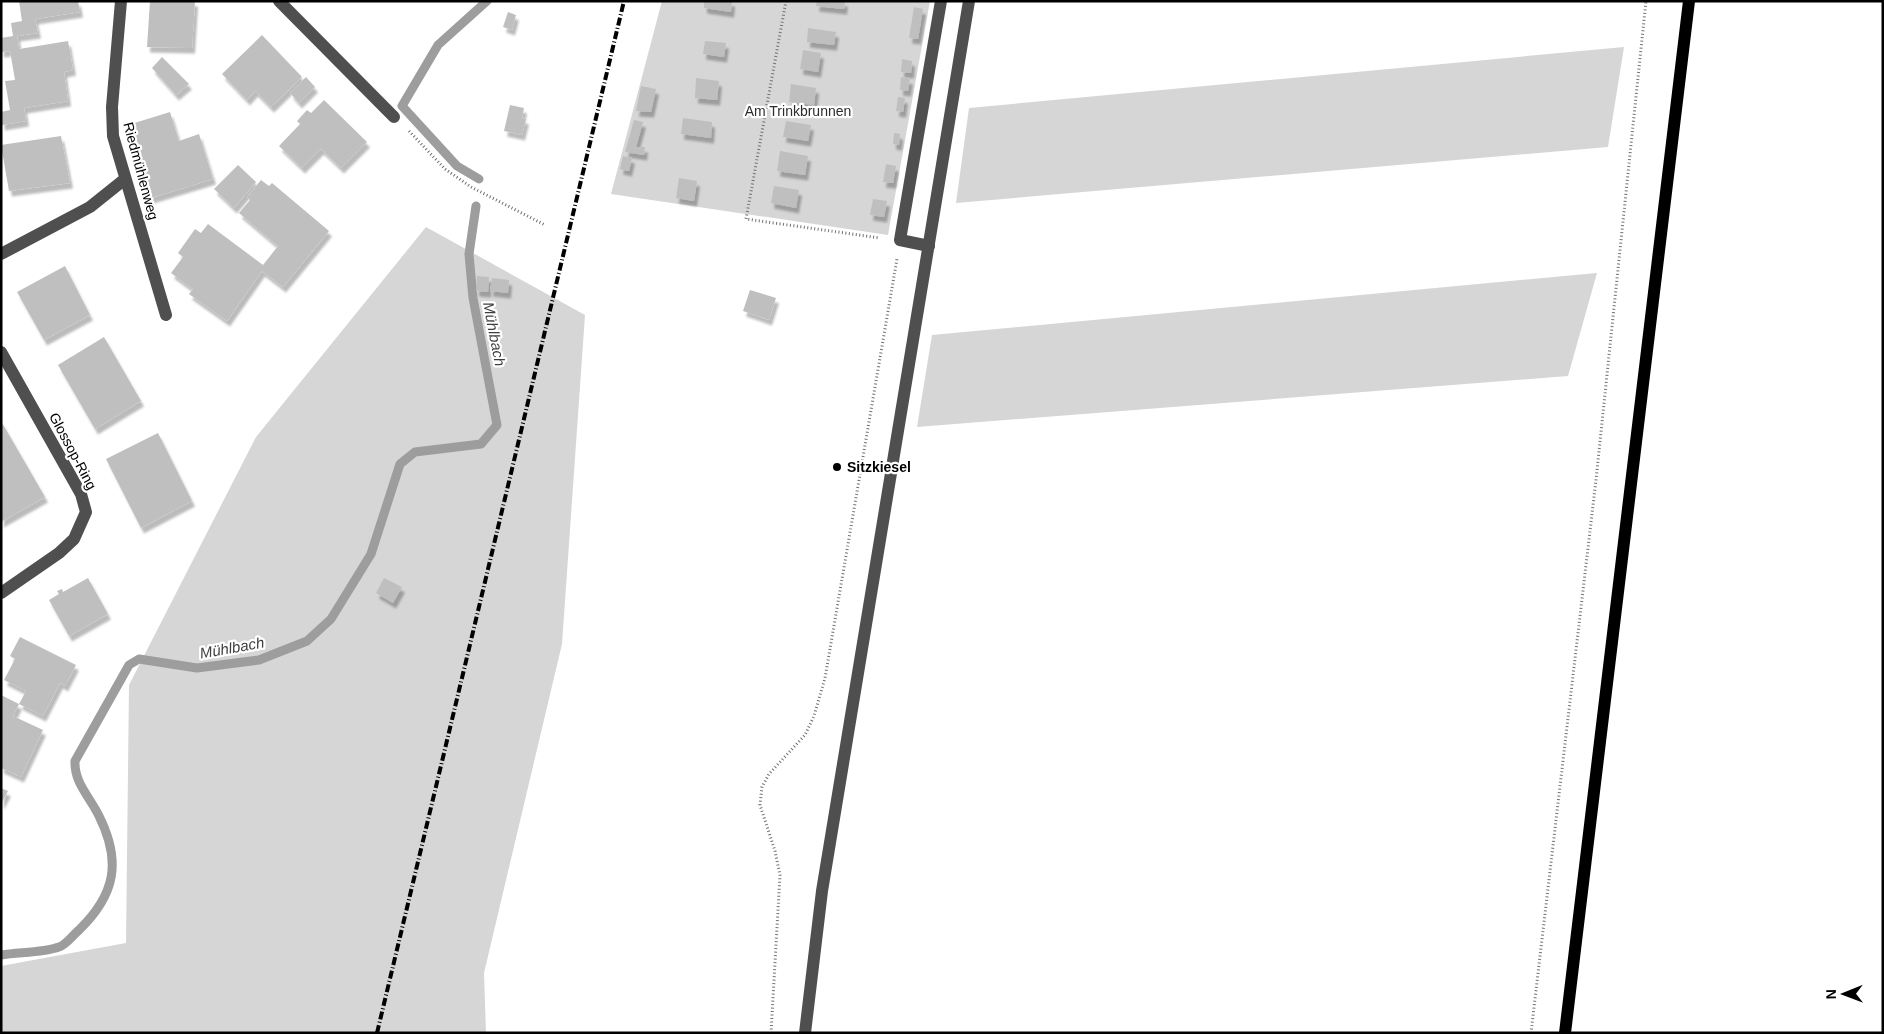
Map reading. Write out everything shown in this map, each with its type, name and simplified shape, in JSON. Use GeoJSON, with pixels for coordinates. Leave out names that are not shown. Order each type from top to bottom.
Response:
{"type":"FeatureCollection","features":[{"type":"Feature","properties":{"kind":"main road"},"geometry":{"type":"LineString","coordinates":[[1565,1033],[1689,1]]}},
{"type":"Feature","properties":{"kind":"street","name":"Riedmühlenweg"},"geometry":{"type":"LineString","coordinates":[[121,1],[112,120],[113,136],[166,315]]}},
{"type":"Feature","properties":{"kind":"street"},"geometry":{"type":"LineString","coordinates":[[279,1],[394,117]]}},
{"type":"Feature","properties":{"kind":"street"},"geometry":{"type":"LineString","coordinates":[[929,246],[900,240],[941,1]]}},
{"type":"Feature","properties":{"kind":"street"},"geometry":{"type":"LineString","coordinates":[[805,1033],[822,891],[969,1]]}},
{"type":"Feature","properties":{"kind":"street"},"geometry":{"type":"LineString","coordinates":[[1,254],[90,207],[125,179]]}},
{"type":"Feature","properties":{"kind":"street","name":"Glossop-Ring"},"geometry":{"type":"LineString","coordinates":[[1,352],[81,494],[86,512],[74,539],[60,553],[1,593]]}},
{"type":"Feature","properties":{"kind":"path"},"geometry":{"type":"LineString","coordinates":[[771,1033],[780,875],[776,851],[760,804],[762,787],[769,774],[805,735],[814,716],[825,678],[900,240],[746,219],[786,1]]}},
{"type":"Feature","properties":{"kind":"path"},"geometry":{"type":"LineString","coordinates":[[1531,1033],[1596,480],[1646,1]]}},
{"type":"Feature","properties":{"kind":"path"},"geometry":{"type":"LineString","coordinates":[[394,117],[445,168],[470,187],[545,224]]}},
{"type":"Feature","properties":{"kind":"green space","name":"Am Trinkbrunnen"},"geometry":{"type":"Polygon","coordinates":[[[662,1],[930,1],[888,235],[611,194],[662,1]]]}},
{"type":"Feature","properties":{"kind":"green space"},"geometry":{"type":"Polygon","coordinates":[[[1624,47],[1608,147],[956,203],[969,108],[1624,47]]]}},
{"type":"Feature","properties":{"kind":"green space"},"geometry":{"type":"Polygon","coordinates":[[[426,227],[585,315],[562,644],[484,973],[486,1033],[1,1033],[1,966],[126,943],[129,685],[256,437],[426,227]]]}},
{"type":"Feature","properties":{"kind":"green space"},"geometry":{"type":"Polygon","coordinates":[[[1597,273],[1568,376],[917,427],[932,335],[1597,273]]]}},
{"type":"Feature","properties":{"kind":"building"},"geometry":{"type":"Polygon","coordinates":[[[19,1],[78,1],[80,12],[35,19],[38,33],[17,36],[19,49],[68,41],[73,70],[64,72],[68,101],[24,108],[26,121],[2,125],[1,112],[10,110],[5,81],[15,80],[10,51],[1,52],[1,38],[13,36],[11,23],[22,21],[19,1]]]}},
{"type":"Feature","properties":{"kind":"building"},"geometry":{"type":"Polygon","coordinates":[[[150,1],[195,1],[192,48],[147,47],[150,1]]]}},
{"type":"Feature","properties":{"kind":"building"},"geometry":{"type":"Polygon","coordinates":[[[704,1],[732,1],[731,12],[704,8],[704,1]]]}},
{"type":"Feature","properties":{"kind":"building"},"geometry":{"type":"Polygon","coordinates":[[[817,1],[845,1],[844,9],[816,6],[817,1]]]}},
{"type":"Feature","properties":{"kind":"building"},"geometry":{"type":"Polygon","coordinates":[[[914,7],[923,9],[918,39],[909,38],[914,7]]]}},
{"type":"Feature","properties":{"kind":"building"},"geometry":{"type":"Polygon","coordinates":[[[508,12],[516,15],[512,30],[503,27],[508,12]]]}},
{"type":"Feature","properties":{"kind":"building"},"geometry":{"type":"Polygon","coordinates":[[[808,28],[836,32],[834,45],[807,42],[808,28]]]}},
{"type":"Feature","properties":{"kind":"building"},"geometry":{"type":"Polygon","coordinates":[[[262,35],[302,77],[271,107],[255,91],[247,100],[222,74],[262,35]]]}},
{"type":"Feature","properties":{"kind":"building"},"geometry":{"type":"Polygon","coordinates":[[[705,41],[726,43],[724,57],[703,54],[705,41]]]}},
{"type":"Feature","properties":{"kind":"building"},"geometry":{"type":"Polygon","coordinates":[[[803,50],[821,53],[818,72],[800,69],[803,50]]]}},
{"type":"Feature","properties":{"kind":"building"},"geometry":{"type":"Polygon","coordinates":[[[162,57],[189,84],[176,95],[152,68],[162,57]]]}},
{"type":"Feature","properties":{"kind":"building"},"geometry":{"type":"Polygon","coordinates":[[[902,59],[912,61],[911,73],[901,72],[902,59]]]}},
{"type":"Feature","properties":{"kind":"building"},"geometry":{"type":"Polygon","coordinates":[[[306,77],[315,87],[299,103],[290,93],[306,77]]]}},
{"type":"Feature","properties":{"kind":"building"},"geometry":{"type":"Polygon","coordinates":[[[901,77],[910,79],[908,91],[900,90],[901,77]]]}},
{"type":"Feature","properties":{"kind":"building"},"geometry":{"type":"Polygon","coordinates":[[[696,78],[719,81],[717,100],[695,98],[696,78]]]}},
{"type":"Feature","properties":{"kind":"building"},"geometry":{"type":"Polygon","coordinates":[[[791,84],[816,88],[814,105],[789,102],[791,84]]]}},
{"type":"Feature","properties":{"kind":"building"},"geometry":{"type":"Polygon","coordinates":[[[641,86],[656,89],[651,112],[636,111],[641,86]]]}},
{"type":"Feature","properties":{"kind":"building"},"geometry":{"type":"Polygon","coordinates":[[[898,97],[905,98],[903,112],[896,111],[898,97]]]}},
{"type":"Feature","properties":{"kind":"building"},"geometry":{"type":"Polygon","coordinates":[[[324,100],[367,142],[341,168],[321,149],[302,168],[279,146],[300,124],[297,121],[307,110],[311,113],[324,100]]]}},
{"type":"Feature","properties":{"kind":"building"},"geometry":{"type":"Polygon","coordinates":[[[510,105],[524,108],[522,118],[526,119],[522,135],[504,131],[510,105]]]}},
{"type":"Feature","properties":{"kind":"building"},"geometry":{"type":"Polygon","coordinates":[[[170,112],[179,141],[199,134],[213,179],[151,198],[128,125],[170,112]]]}},
{"type":"Feature","properties":{"kind":"building"},"geometry":{"type":"Polygon","coordinates":[[[683,118],[712,122],[711,138],[681,134],[683,118]]]}},
{"type":"Feature","properties":{"kind":"building"},"geometry":{"type":"Polygon","coordinates":[[[634,120],[643,122],[636,147],[645,147],[644,155],[625,152],[634,120]]]}},
{"type":"Feature","properties":{"kind":"building"},"geometry":{"type":"Polygon","coordinates":[[[786,121],[811,125],[808,141],[783,137],[786,121]]]}},
{"type":"Feature","properties":{"kind":"building"},"geometry":{"type":"Polygon","coordinates":[[[894,133],[900,134],[899,145],[893,144],[894,133]]]}},
{"type":"Feature","properties":{"kind":"building"},"geometry":{"type":"Polygon","coordinates":[[[61,136],[70,183],[9,191],[1,145],[61,136]]]}},
{"type":"Feature","properties":{"kind":"building"},"geometry":{"type":"Polygon","coordinates":[[[780,151],[808,156],[805,175],[777,171],[780,151]]]}},
{"type":"Feature","properties":{"kind":"building"},"geometry":{"type":"Polygon","coordinates":[[[623,156],[632,158],[629,171],[620,169],[623,156]]]}},
{"type":"Feature","properties":{"kind":"building"},"geometry":{"type":"Polygon","coordinates":[[[886,164],[896,166],[893,183],[883,182],[886,164]]]}},
{"type":"Feature","properties":{"kind":"building"},"geometry":{"type":"Polygon","coordinates":[[[238,165],[256,182],[234,208],[214,189],[238,165]]]}},
{"type":"Feature","properties":{"kind":"building"},"geometry":{"type":"Polygon","coordinates":[[[679,178],[697,181],[694,201],[676,198],[679,178]]]}},
{"type":"Feature","properties":{"kind":"building"},"geometry":{"type":"Polygon","coordinates":[[[261,180],[269,186],[272,183],[329,231],[283,287],[262,271],[227,321],[189,294],[193,289],[171,273],[183,257],[178,253],[195,229],[201,233],[208,224],[263,265],[278,246],[239,213],[250,200],[247,197],[261,180]]]}},
{"type":"Feature","properties":{"kind":"building"},"geometry":{"type":"Polygon","coordinates":[[[774,186],[799,190],[796,208],[771,203],[774,186]]]}},
{"type":"Feature","properties":{"kind":"building"},"geometry":{"type":"Polygon","coordinates":[[[873,199],[887,201],[884,217],[870,215],[873,199]]]}},
{"type":"Feature","properties":{"kind":"building"},"geometry":{"type":"Polygon","coordinates":[[[65,266],[90,315],[44,340],[17,292],[65,266]]]}},
{"type":"Feature","properties":{"kind":"building"},"geometry":{"type":"Polygon","coordinates":[[[477,276],[489,277],[488,292],[476,291],[477,276]]]}},
{"type":"Feature","properties":{"kind":"building"},"geometry":{"type":"Polygon","coordinates":[[[492,278],[509,280],[508,293],[490,291],[492,278]]]}},
{"type":"Feature","properties":{"kind":"building"},"geometry":{"type":"Polygon","coordinates":[[[750,290],[776,298],[769,320],[743,311],[750,290]]]}},
{"type":"Feature","properties":{"kind":"building"},"geometry":{"type":"Polygon","coordinates":[[[104,337],[141,401],[95,429],[58,365],[104,337]]]}},
{"type":"Feature","properties":{"kind":"building"},"geometry":{"type":"Polygon","coordinates":[[[1,421],[45,497],[1,522],[1,421]]]}},
{"type":"Feature","properties":{"kind":"building"},"geometry":{"type":"Polygon","coordinates":[[[158,433],[192,501],[141,528],[106,459],[158,433]]]}},
{"type":"Feature","properties":{"kind":"building"},"geometry":{"type":"Polygon","coordinates":[[[88,578],[108,614],[69,636],[49,600],[59,594],[57,591],[62,589],[63,592],[88,578]]]}},
{"type":"Feature","properties":{"kind":"building"},"geometry":{"type":"Polygon","coordinates":[[[384,578],[402,587],[393,603],[376,593],[384,578]]]}},
{"type":"Feature","properties":{"kind":"building"},"geometry":{"type":"Polygon","coordinates":[[[20,637],[76,665],[65,686],[60,683],[43,716],[19,704],[26,691],[4,680],[15,659],[10,656],[20,637]]]}},
{"type":"Feature","properties":{"kind":"building"},"geometry":{"type":"Polygon","coordinates":[[[1,695],[19,704],[13,716],[43,730],[21,777],[1,768],[1,695]]]}},
{"type":"Feature","properties":{"kind":"building"},"geometry":{"type":"Polygon","coordinates":[[[1,788],[8,791],[1,804],[1,788]]]}},
{"type":"Feature","properties":{"kind":"waterway","name":"Mühlbach"},"geometry":{"type":"LineString","coordinates":[[479,179],[457,166],[402,106],[438,45],[487,1]]}},
{"type":"Feature","properties":{"kind":"waterway","name":"Mühlbach"},"geometry":{"type":"LineString","coordinates":[[1,955],[52,949],[62,946],[91,917],[101,904],[107,891],[111,877],[111,848],[99,816],[77,776],[75,761],[129,665],[139,659],[197,668],[259,660],[307,641],[331,619],[371,554],[400,464],[415,452],[481,444],[497,425],[473,298],[469,254],[476,206]]}},
{"type":"Feature","properties":{"kind":"railway"},"geometry":{"type":"LineString","coordinates":[[377,1033],[624,1]]}},
{"type":"Feature","properties":{"kind":"place","name":"Sitzkiesel"},"geometry":{"type":"Point","coordinates":[837,467]}}]}
